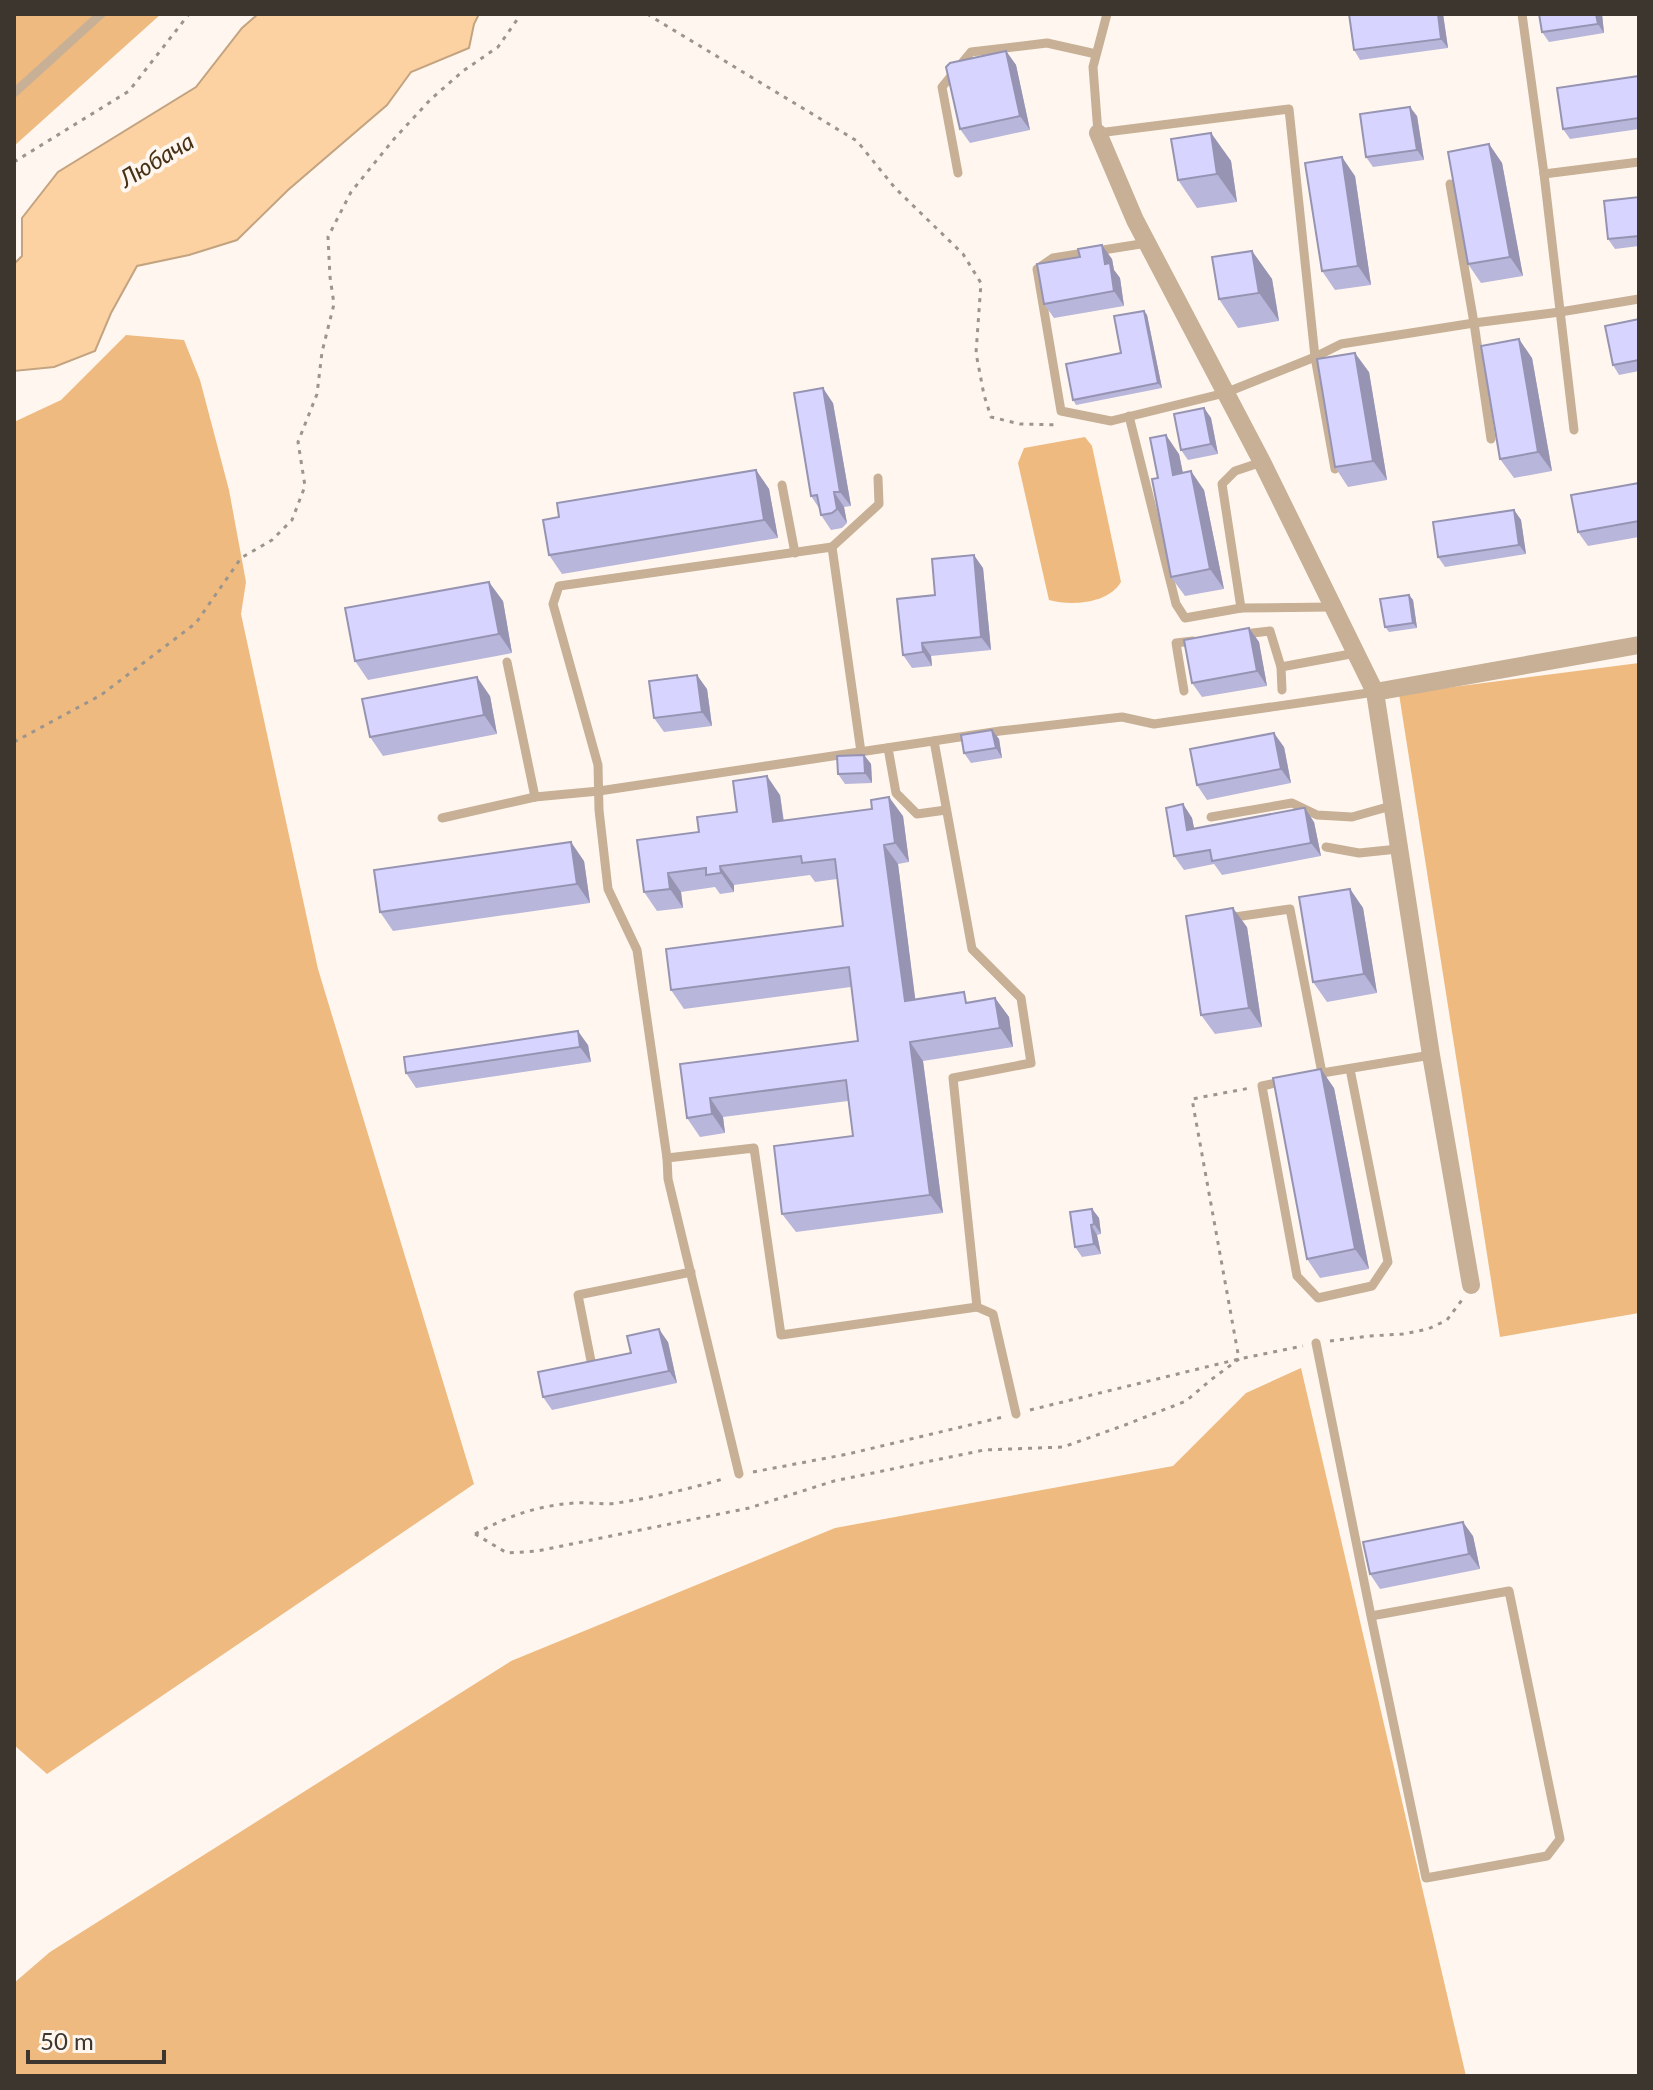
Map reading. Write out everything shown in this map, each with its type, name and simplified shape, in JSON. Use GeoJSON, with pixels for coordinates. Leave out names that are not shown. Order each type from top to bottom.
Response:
{"type":"FeatureCollection","features":[{"type":"Feature","properties":{"kind":"street"},"geometry":{"type":"LineString","coordinates":[[1098,133],[1135,220],[1262,462],[1375,692],[1431,1055],[1471,1285]]}},
{"type":"Feature","properties":{"kind":"street"},"geometry":{"type":"LineString","coordinates":[[1375,692],[1639,645]]}},
{"type":"Feature","properties":{"kind":"lane"},"geometry":{"type":"LineString","coordinates":[[14,93],[101,14]]}},
{"type":"Feature","properties":{"kind":"lane"},"geometry":{"type":"LineString","coordinates":[[1107,14],[1093,67],[1098,133],[1289,109],[1315,357],[1335,469]]}},
{"type":"Feature","properties":{"kind":"lane"},"geometry":{"type":"LineString","coordinates":[[1522,14],[1574,430]]}},
{"type":"Feature","properties":{"kind":"lane"},"geometry":{"type":"LineString","coordinates":[[958,173],[942,87],[971,52],[1047,43],[1096,54]]}},
{"type":"Feature","properties":{"kind":"lane"},"geometry":{"type":"LineString","coordinates":[[1544,174],[1639,162]]}},
{"type":"Feature","properties":{"kind":"lane"},"geometry":{"type":"LineString","coordinates":[[1450,184],[1491,439]]}},
{"type":"Feature","properties":{"kind":"lane"},"geometry":{"type":"LineString","coordinates":[[1147,243],[1053,258],[1037,269],[1061,411],[1111,421],[1225,393],[1341,344],[1639,299]]}},
{"type":"Feature","properties":{"kind":"lane"},"geometry":{"type":"LineString","coordinates":[[1129,416],[1176,604],[1185,618],[1241,608],[1332,607]]}},
{"type":"Feature","properties":{"kind":"lane"},"geometry":{"type":"LineString","coordinates":[[1241,608],[1222,484],[1235,471],[1262,462]]}},
{"type":"Feature","properties":{"kind":"lane"},"geometry":{"type":"LineString","coordinates":[[739,1474],[668,1179],[637,950],[608,889],[599,810],[598,765],[553,604],[559,586],[832,547],[879,504],[878,478]]}},
{"type":"Feature","properties":{"kind":"lane"},"geometry":{"type":"LineString","coordinates":[[782,485],[795,553]]}},
{"type":"Feature","properties":{"kind":"lane"},"geometry":{"type":"LineString","coordinates":[[832,547],[861,752]]}},
{"type":"Feature","properties":{"kind":"lane"},"geometry":{"type":"LineString","coordinates":[[1239,635],[1270,631],[1281,667],[1282,690]]}},
{"type":"Feature","properties":{"kind":"lane"},"geometry":{"type":"LineString","coordinates":[[1184,691],[1176,643],[1208,639]]}},
{"type":"Feature","properties":{"kind":"lane"},"geometry":{"type":"LineString","coordinates":[[1281,667],[1356,653]]}},
{"type":"Feature","properties":{"kind":"lane"},"geometry":{"type":"LineString","coordinates":[[507,662],[535,797]]}},
{"type":"Feature","properties":{"kind":"lane"},"geometry":{"type":"LineString","coordinates":[[442,818],[535,797],[599,791],[1000,731],[1122,717],[1154,724],[1375,692]]}},
{"type":"Feature","properties":{"kind":"lane"},"geometry":{"type":"LineString","coordinates":[[934,741],[972,949],[1021,998],[1031,1063],[953,1078],[977,1307]]}},
{"type":"Feature","properties":{"kind":"lane"},"geometry":{"type":"LineString","coordinates":[[888,748],[896,793],[917,814],[946,810]]}},
{"type":"Feature","properties":{"kind":"lane"},"geometry":{"type":"LineString","coordinates":[[1211,817],[1292,803],[1317,815],[1352,817],[1391,806]]}},
{"type":"Feature","properties":{"kind":"lane"},"geometry":{"type":"LineString","coordinates":[[1326,847],[1359,853],[1398,849]]}},
{"type":"Feature","properties":{"kind":"lane"},"geometry":{"type":"LineString","coordinates":[[1220,919],[1290,909],[1322,1073]]}},
{"type":"Feature","properties":{"kind":"lane"},"geometry":{"type":"LineString","coordinates":[[1307,1077],[1431,1055]]}},
{"type":"Feature","properties":{"kind":"lane"},"geometry":{"type":"LineString","coordinates":[[1292,1080],[1262,1086],[1297,1276],[1318,1298],[1372,1286],[1388,1262],[1350,1069]]}},
{"type":"Feature","properties":{"kind":"lane"},"geometry":{"type":"LineString","coordinates":[[667,1158],[754,1148],[781,1335],[977,1307],[993,1314],[1016,1414]]}},
{"type":"Feature","properties":{"kind":"lane"},"geometry":{"type":"LineString","coordinates":[[591,1361],[578,1295],[691,1272]]}},
{"type":"Feature","properties":{"kind":"lane"},"geometry":{"type":"LineString","coordinates":[[1316,1343],[1371,1616],[1426,1878],[1547,1856],[1560,1839],[1509,1591],[1371,1616]]}},
{"type":"Feature","properties":{"kind":"path"},"geometry":{"type":"LineString","coordinates":[[14,162],[129,91],[189,14]]}},
{"type":"Feature","properties":{"kind":"path"},"geometry":{"type":"LineString","coordinates":[[647,14],[857,141],[895,188],[963,254],[981,283],[976,353],[991,417],[1020,424],[1069,424]]}},
{"type":"Feature","properties":{"kind":"path"},"geometry":{"type":"LineString","coordinates":[[14,742],[101,695],[196,623],[241,558],[272,540],[292,520],[305,486],[298,442],[317,394],[322,352],[334,304],[328,237],[351,192],[394,139],[430,100],[463,71],[498,47],[522,15]]}},
{"type":"Feature","properties":{"kind":"path"},"geometry":{"type":"LineString","coordinates":[[1239,1359],[1192,1099],[1262,1086]]}},
{"type":"Feature","properties":{"kind":"path"},"geometry":{"type":"LineString","coordinates":[[1239,1359],[1186,1401],[1063,1447],[984,1450],[834,1481],[749,1508],[537,1551],[507,1553],[475,1534],[498,1521],[536,1508],[577,1503],[613,1504],[674,1492],[739,1474],[848,1454],[1239,1359],[1316,1343],[1428,1329],[1447,1320],[1471,1285]]}},
{"type":"Feature","properties":{"kind":"shaded area"},"geometry":{"type":"Polygon","coordinates":[[[14,14],[161,14],[14,146],[14,14]]]}},
{"type":"Feature","properties":{"kind":"shaded area"},"geometry":{"type":"Polygon","coordinates":[[[126,335],[184,340],[200,380],[229,490],[246,582],[241,614],[318,969],[474,1484],[47,1774],[14,1745],[14,422],[61,400],[126,335]]]}},
{"type":"Feature","properties":{"kind":"shaded area"},"geometry":{"type":"Polygon","coordinates":[[[1085,437],[1092,446],[1121,582],[1098,599],[1078,603],[1058,602],[1049,600],[1018,463],[1024,448],[1085,437]]]}},
{"type":"Feature","properties":{"kind":"shaded area"},"geometry":{"type":"Polygon","coordinates":[[[1639,663],[1639,1313],[1500,1337],[1399,694],[1639,663]]]}},
{"type":"Feature","properties":{"kind":"shaded area"},"geometry":{"type":"Polygon","coordinates":[[[1301,1368],[1466,2076],[14,2076],[14,1983],[50,1952],[511,1661],[835,1528],[1173,1466],[1246,1393],[1301,1368]]]}},
{"type":"Feature","properties":{"kind":"water","name":"Любача"},"geometry":{"type":"Polygon","coordinates":[[[258,14],[479,14],[469,48],[411,72],[387,105],[288,190],[237,240],[189,255],[137,266],[111,313],[95,351],[54,367],[14,371],[14,264],[22,256],[22,218],[58,172],[196,87],[242,28],[258,14]]]}},
{"type":"Feature","properties":{"kind":"building"},"geometry":{"type":"Polygon","coordinates":[[[1349,14],[1438,14],[1441,39],[1354,50],[1349,14]]]}},
{"type":"Feature","properties":{"kind":"building"},"geometry":{"type":"Polygon","coordinates":[[[1539,14],[1596,14],[1598,24],[1542,32],[1539,14]]]}},
{"type":"Feature","properties":{"kind":"building"},"geometry":{"type":"Polygon","coordinates":[[[1006,51],[1020,116],[960,129],[946,67],[950,63],[1006,51]]]}},
{"type":"Feature","properties":{"kind":"building"},"geometry":{"type":"Polygon","coordinates":[[[1639,76],[1639,118],[1563,129],[1557,88],[1639,76]]]}},
{"type":"Feature","properties":{"kind":"building"},"geometry":{"type":"Polygon","coordinates":[[[1410,107],[1417,150],[1366,157],[1360,114],[1410,107]]]}},
{"type":"Feature","properties":{"kind":"building"},"geometry":{"type":"Polygon","coordinates":[[[1211,133],[1217,174],[1178,180],[1171,139],[1211,133]]]}},
{"type":"Feature","properties":{"kind":"building"},"geometry":{"type":"Polygon","coordinates":[[[1489,144],[1510,257],[1468,264],[1448,152],[1489,144]]]}},
{"type":"Feature","properties":{"kind":"building"},"geometry":{"type":"Polygon","coordinates":[[[1342,157],[1358,266],[1322,271],[1305,163],[1342,157]]]}},
{"type":"Feature","properties":{"kind":"building"},"geometry":{"type":"Polygon","coordinates":[[[1639,197],[1639,236],[1608,239],[1604,201],[1639,197]]]}},
{"type":"Feature","properties":{"kind":"building"},"geometry":{"type":"Polygon","coordinates":[[[1102,245],[1105,264],[1110,263],[1114,291],[1044,304],[1037,264],[1080,257],[1078,249],[1102,245]]]}},
{"type":"Feature","properties":{"kind":"building"},"geometry":{"type":"Polygon","coordinates":[[[1252,251],[1259,293],[1219,299],[1212,257],[1252,251]]]}},
{"type":"Feature","properties":{"kind":"building"},"geometry":{"type":"Polygon","coordinates":[[[1144,311],[1158,383],[1073,400],[1066,364],[1121,353],[1114,316],[1144,311]]]}},
{"type":"Feature","properties":{"kind":"building"},"geometry":{"type":"Polygon","coordinates":[[[1639,319],[1639,360],[1613,365],[1605,326],[1639,319]]]}},
{"type":"Feature","properties":{"kind":"building"},"geometry":{"type":"Polygon","coordinates":[[[1519,339],[1538,452],[1500,459],[1481,346],[1519,339]]]}},
{"type":"Feature","properties":{"kind":"building"},"geometry":{"type":"Polygon","coordinates":[[[1355,353],[1373,461],[1335,467],[1317,359],[1355,353]]]}},
{"type":"Feature","properties":{"kind":"building"},"geometry":{"type":"Polygon","coordinates":[[[823,388],[840,492],[834,492],[837,509],[821,515],[817,495],[811,496],[794,393],[823,388]]]}},
{"type":"Feature","properties":{"kind":"building"},"geometry":{"type":"Polygon","coordinates":[[[1204,408],[1211,444],[1181,450],[1174,414],[1204,408]]]}},
{"type":"Feature","properties":{"kind":"building"},"geometry":{"type":"Polygon","coordinates":[[[1166,435],[1173,475],[1191,471],[1210,569],[1171,577],[1152,479],[1158,478],[1150,438],[1166,435]]]}},
{"type":"Feature","properties":{"kind":"building"},"geometry":{"type":"Polygon","coordinates":[[[756,470],[764,520],[549,555],[543,520],[559,517],[557,503],[756,470]]]}},
{"type":"Feature","properties":{"kind":"building"},"geometry":{"type":"Polygon","coordinates":[[[1639,483],[1639,521],[1578,532],[1571,495],[1639,483]]]}},
{"type":"Feature","properties":{"kind":"building"},"geometry":{"type":"Polygon","coordinates":[[[1514,510],[1519,545],[1438,557],[1433,522],[1514,510]]]}},
{"type":"Feature","properties":{"kind":"building"},"geometry":{"type":"Polygon","coordinates":[[[974,555],[981,637],[922,643],[923,652],[903,655],[897,599],[935,595],[932,559],[974,555]]]}},
{"type":"Feature","properties":{"kind":"building"},"geometry":{"type":"Polygon","coordinates":[[[489,582],[499,634],[355,661],[345,608],[489,582]]]}},
{"type":"Feature","properties":{"kind":"building"},"geometry":{"type":"Polygon","coordinates":[[[1409,595],[1413,623],[1385,627],[1380,599],[1409,595]]]}},
{"type":"Feature","properties":{"kind":"building"},"geometry":{"type":"Polygon","coordinates":[[[1249,628],[1257,671],[1192,683],[1184,640],[1249,628]]]}},
{"type":"Feature","properties":{"kind":"building"},"geometry":{"type":"Polygon","coordinates":[[[697,675],[702,712],[654,718],[649,681],[697,675]]]}},
{"type":"Feature","properties":{"kind":"building"},"geometry":{"type":"Polygon","coordinates":[[[477,677],[484,715],[370,737],[362,699],[477,677]]]}},
{"type":"Feature","properties":{"kind":"building"},"geometry":{"type":"Polygon","coordinates":[[[992,730],[996,748],[964,753],[961,735],[992,730]]]}},
{"type":"Feature","properties":{"kind":"building"},"geometry":{"type":"Polygon","coordinates":[[[1274,733],[1281,769],[1197,785],[1190,749],[1274,733]]]}},
{"type":"Feature","properties":{"kind":"building"},"geometry":{"type":"Polygon","coordinates":[[[864,755],[865,773],[838,774],[837,756],[864,755]]]}},
{"type":"Feature","properties":{"kind":"building"},"geometry":{"type":"Polygon","coordinates":[[[767,776],[773,822],[872,809],[871,800],[889,797],[895,843],[884,845],[905,1001],[964,992],[966,1003],[995,998],[1000,1028],[910,1042],[930,1195],[782,1214],[774,1146],[853,1136],[846,1080],[710,1098],[712,1114],[687,1118],[680,1064],[858,1041],[849,967],[671,990],[666,949],[843,926],[835,859],[802,863],[801,856],[720,866],[721,873],[706,875],[706,868],[668,873],[670,889],[644,892],[637,840],[699,832],[697,817],[737,812],[733,781],[767,776]]]}},
{"type":"Feature","properties":{"kind":"building"},"geometry":{"type":"Polygon","coordinates":[[[1183,804],[1187,830],[1305,808],[1311,843],[1212,861],[1210,850],[1174,856],[1166,808],[1183,804]]]}},
{"type":"Feature","properties":{"kind":"building"},"geometry":{"type":"Polygon","coordinates":[[[571,842],[577,884],[380,912],[374,870],[571,842]]]}},
{"type":"Feature","properties":{"kind":"building"},"geometry":{"type":"Polygon","coordinates":[[[1350,889],[1364,974],[1313,982],[1299,897],[1350,889]]]}},
{"type":"Feature","properties":{"kind":"building"},"geometry":{"type":"Polygon","coordinates":[[[1233,908],[1249,1008],[1201,1015],[1186,916],[1233,908]]]}},
{"type":"Feature","properties":{"kind":"building"},"geometry":{"type":"Polygon","coordinates":[[[578,1031],[580,1047],[406,1073],[404,1057],[578,1031]]]}},
{"type":"Feature","properties":{"kind":"building"},"geometry":{"type":"Polygon","coordinates":[[[1321,1069],[1355,1249],[1307,1259],[1273,1078],[1321,1069]]]}},
{"type":"Feature","properties":{"kind":"building"},"geometry":{"type":"Polygon","coordinates":[[[1092,1209],[1094,1244],[1075,1247],[1070,1212],[1092,1209]]]}},
{"type":"Feature","properties":{"kind":"building"},"geometry":{"type":"Polygon","coordinates":[[[659,1329],[669,1371],[543,1397],[538,1372],[631,1353],[627,1336],[659,1329]]]}},
{"type":"Feature","properties":{"kind":"building"},"geometry":{"type":"Polygon","coordinates":[[[1463,1522],[1469,1554],[1370,1574],[1363,1542],[1463,1522]]]}}]}
